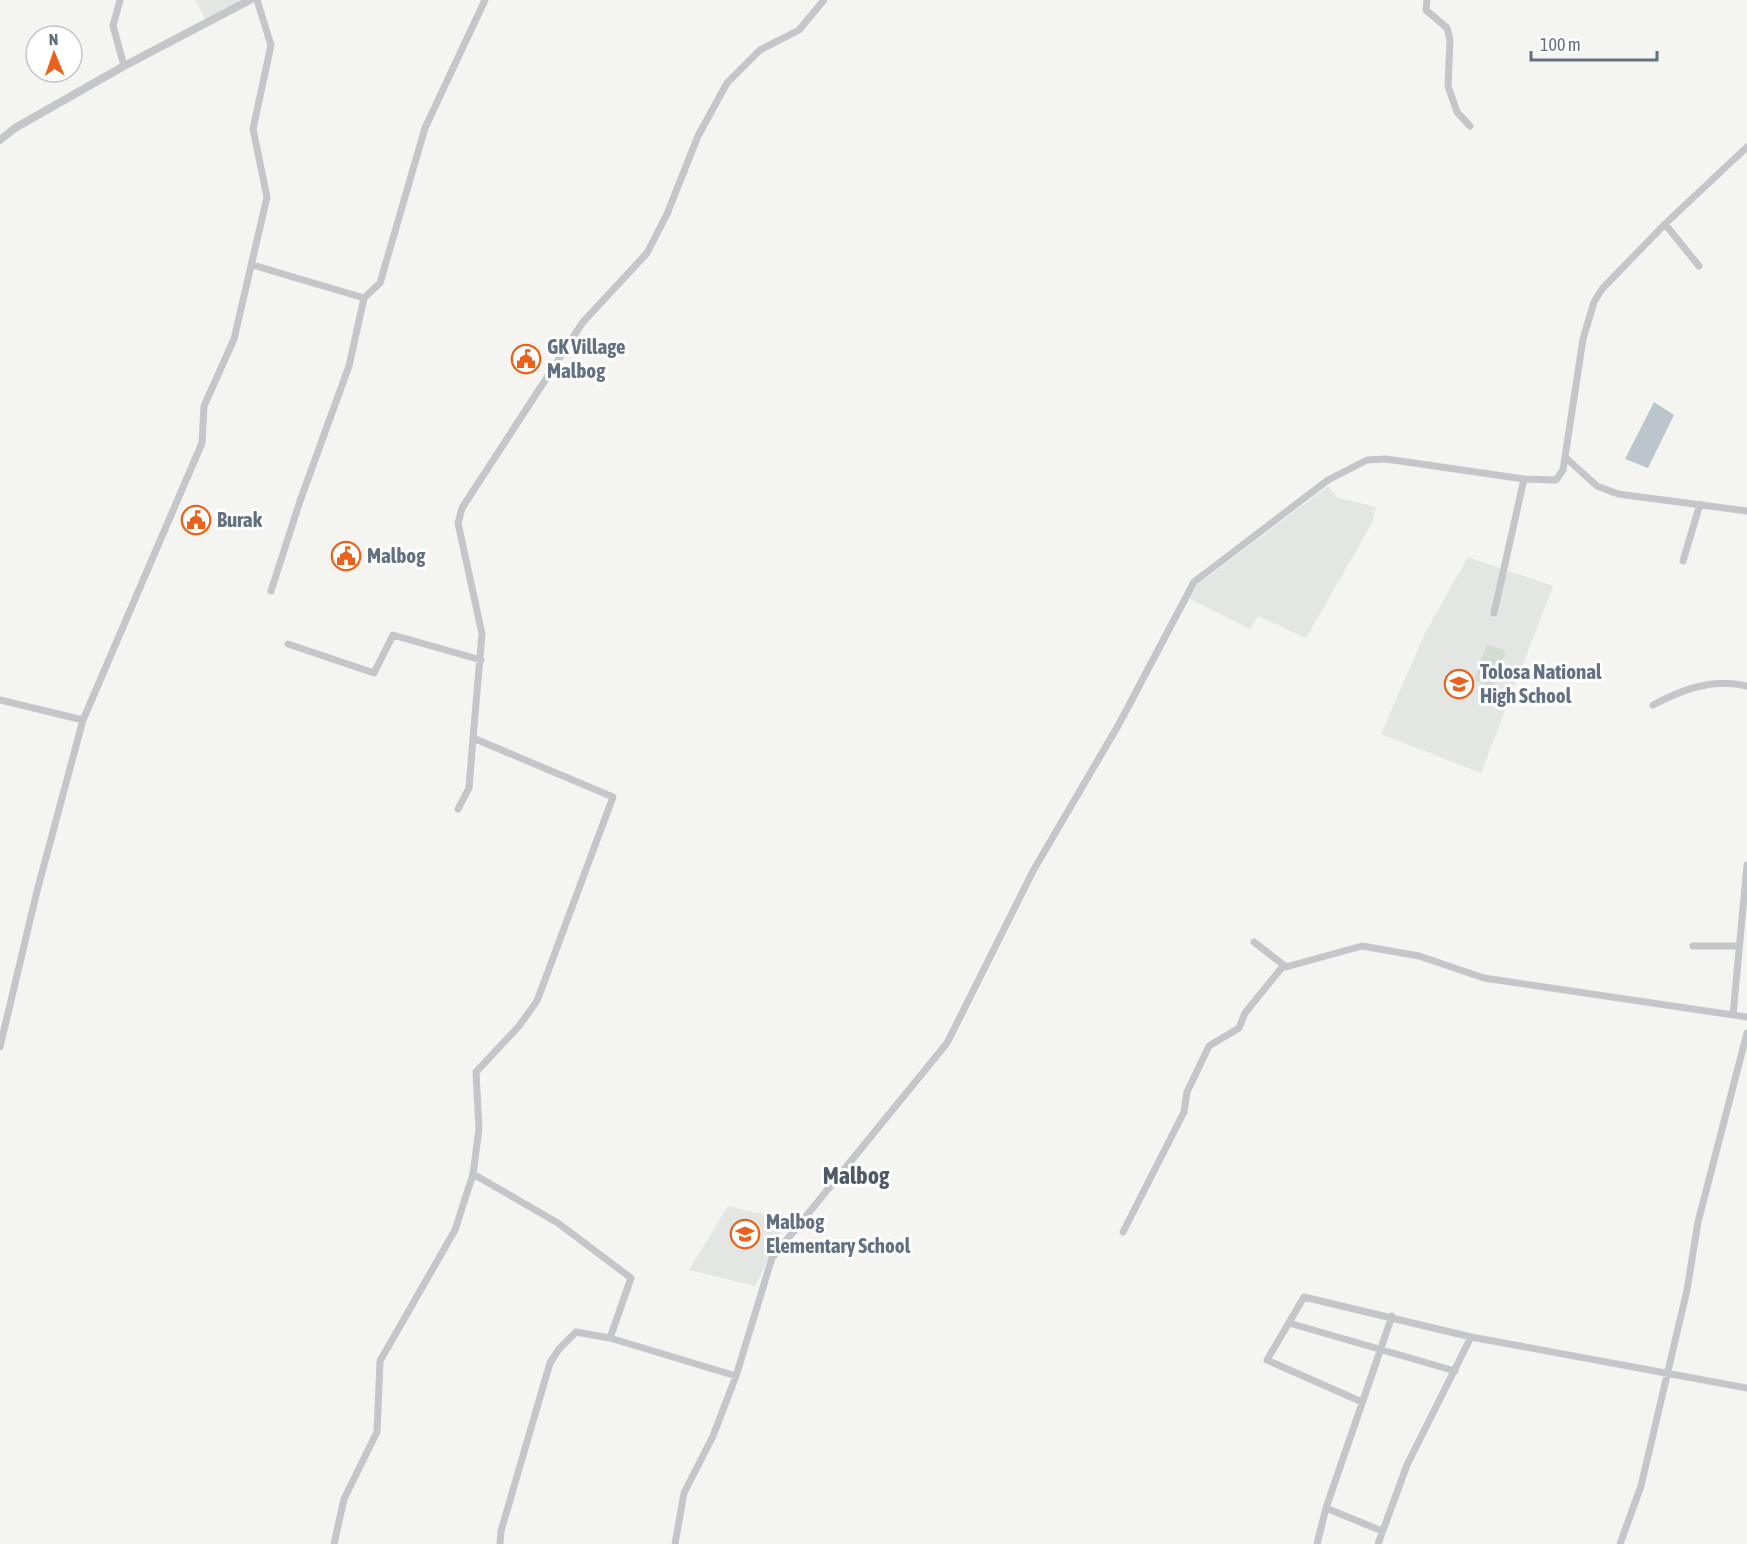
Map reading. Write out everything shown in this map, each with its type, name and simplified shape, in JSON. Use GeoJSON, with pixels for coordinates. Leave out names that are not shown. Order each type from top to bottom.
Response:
{"type":"FeatureCollection","features":[{"type":"Feature","properties":{"kind":"street"},"geometry":{"type":"LineString","coordinates":[[120,0],[114,26],[124,66]]}},
{"type":"Feature","properties":{"kind":"street"},"geometry":{"type":"LineString","coordinates":[[0,140],[15,128],[124,66],[250,0]]}},
{"type":"Feature","properties":{"kind":"street"},"geometry":{"type":"LineString","coordinates":[[0,1047],[37,891],[83,720],[202,443],[204,405],[234,339],[253,265],[267,197],[253,129],[271,45],[257,0]]}},
{"type":"Feature","properties":{"kind":"street"},"geometry":{"type":"LineString","coordinates":[[271,591],[300,501],[349,366],[364,298],[380,283],[425,128],[485,0]]}},
{"type":"Feature","properties":{"kind":"street"},"geometry":{"type":"LineString","coordinates":[[458,809],[469,788],[482,634],[458,523],[462,508],[583,322],[647,254],[667,214],[698,136],[727,83],[760,50],[799,30],[824,0]]}},
{"type":"Feature","properties":{"kind":"street"},"geometry":{"type":"LineString","coordinates":[[1427,0],[1426,10],[1447,28],[1450,40],[1448,86],[1457,112],[1470,126]]}},
{"type":"Feature","properties":{"kind":"street"},"geometry":{"type":"LineString","coordinates":[[675,1544],[684,1493],[713,1436],[736,1376],[772,1258],[947,1043],[1033,871],[1119,724],[1194,582],[1328,480],[1367,460],[1386,459],[1524,479],[1556,480],[1563,470],[1566,458],[1583,339],[1594,302],[1602,289],[1665,224],[1747,147]]}},
{"type":"Feature","properties":{"kind":"street"},"geometry":{"type":"LineString","coordinates":[[1665,224],[1699,266]]}},
{"type":"Feature","properties":{"kind":"street"},"geometry":{"type":"LineString","coordinates":[[253,265],[364,298]]}},
{"type":"Feature","properties":{"kind":"street"},"geometry":{"type":"LineString","coordinates":[[1566,458],[1597,486],[1618,494],[1747,511]]}},
{"type":"Feature","properties":{"kind":"street"},"geometry":{"type":"LineString","coordinates":[[1494,613],[1524,479]]}},
{"type":"Feature","properties":{"kind":"street"},"geometry":{"type":"LineString","coordinates":[[1683,561],[1700,504]]}},
{"type":"Feature","properties":{"kind":"street"},"geometry":{"type":"LineString","coordinates":[[288,644],[374,674],[393,635],[481,660]]}},
{"type":"Feature","properties":{"kind":"street"},"geometry":{"type":"LineString","coordinates":[[1653,705],[1682,690],[1707,685],[1747,686]]}},
{"type":"Feature","properties":{"kind":"street"},"geometry":{"type":"LineString","coordinates":[[0,700],[83,720]]}},
{"type":"Feature","properties":{"kind":"street"},"geometry":{"type":"LineString","coordinates":[[334,1544],[344,1499],[377,1432],[380,1361],[455,1230],[472,1174],[479,1129],[476,1072],[519,1026],[537,1001],[613,796],[473,738]]}},
{"type":"Feature","properties":{"kind":"street"},"geometry":{"type":"LineString","coordinates":[[1733,1015],[1747,865]]}},
{"type":"Feature","properties":{"kind":"street"},"geometry":{"type":"LineString","coordinates":[[1254,942],[1286,967],[1362,946],[1419,956],[1484,978],[1747,1017]]}},
{"type":"Feature","properties":{"kind":"street"},"geometry":{"type":"LineString","coordinates":[[1694,946],[1739,946]]}},
{"type":"Feature","properties":{"kind":"street"},"geometry":{"type":"LineString","coordinates":[[1123,1232],[1184,1112],[1186,1092],[1209,1046],[1239,1028],[1250,1006],[1284,965]]}},
{"type":"Feature","properties":{"kind":"street"},"geometry":{"type":"LineString","coordinates":[[1620,1544],[1641,1486],[1687,1290],[1698,1222],[1747,1033]]}},
{"type":"Feature","properties":{"kind":"street"},"geometry":{"type":"LineString","coordinates":[[472,1174],[558,1223],[631,1278],[610,1338]]}},
{"type":"Feature","properties":{"kind":"street"},"geometry":{"type":"LineString","coordinates":[[1362,1402],[1267,1360],[1304,1297],[1392,1316],[1471,1337],[1666,1375],[1747,1388]]}},
{"type":"Feature","properties":{"kind":"street"},"geometry":{"type":"LineString","coordinates":[[1317,1544],[1326,1508],[1392,1316]]}},
{"type":"Feature","properties":{"kind":"street"},"geometry":{"type":"LineString","coordinates":[[1289,1323],[1455,1371]]}},
{"type":"Feature","properties":{"kind":"street"},"geometry":{"type":"LineString","coordinates":[[500,1544],[501,1532],[550,1363],[558,1349],[576,1332],[610,1338],[736,1376]]}},
{"type":"Feature","properties":{"kind":"street"},"geometry":{"type":"LineString","coordinates":[[1378,1544],[1407,1465],[1471,1337]]}},
{"type":"Feature","properties":{"kind":"street"},"geometry":{"type":"LineString","coordinates":[[1326,1508],[1383,1531]]}},
{"type":"Feature","properties":{"kind":"shaded area"},"geometry":{"type":"Polygon","coordinates":[[[195,0],[242,0],[205,19],[195,0]]]}},
{"type":"Feature","properties":{"kind":"shaded area"},"geometry":{"type":"Polygon","coordinates":[[[1654,402],[1674,415],[1648,468],[1625,459],[1654,402]]]}},
{"type":"Feature","properties":{"kind":"shaded area"},"geometry":{"type":"Polygon","coordinates":[[[1328,486],[1338,498],[1376,507],[1372,523],[1306,638],[1258,616],[1250,629],[1190,599],[1197,585],[1328,486]]]}},
{"type":"Feature","properties":{"kind":"shaded area","name":"Tolosa National High School"},"geometry":{"type":"Polygon","coordinates":[[[1468,557],[1553,586],[1481,773],[1381,734],[1425,633],[1468,557]]]}},
{"type":"Feature","properties":{"kind":"shaded area"},"geometry":{"type":"Polygon","coordinates":[[[1487,644],[1506,651],[1493,687],[1474,680],[1487,644]]]}},
{"type":"Feature","properties":{"kind":"shaded area","name":"Malbog Elementary School"},"geometry":{"type":"Polygon","coordinates":[[[728,1206],[787,1220],[755,1286],[689,1270],[728,1206]]]}},
{"type":"Feature","properties":{"kind":"place","name":"GK Village Malbog"},"geometry":{"type":"Point","coordinates":[526,359]}},
{"type":"Feature","properties":{"kind":"place","name":"Burak"},"geometry":{"type":"Point","coordinates":[196,520]}},
{"type":"Feature","properties":{"kind":"place","name":"Malbog"},"geometry":{"type":"Point","coordinates":[346,556]}},
{"type":"Feature","properties":{"kind":"place","name":"Tolosa National High School"},"geometry":{"type":"Point","coordinates":[1459,684]}},
{"type":"Feature","properties":{"kind":"place","name":"Malbog Elementary School"},"geometry":{"type":"Point","coordinates":[745,1234]}},
{"type":"Feature","properties":{"kind":"district","name":"Malbog"},"geometry":{"type":"Point","coordinates":[856,1176]}}]}
